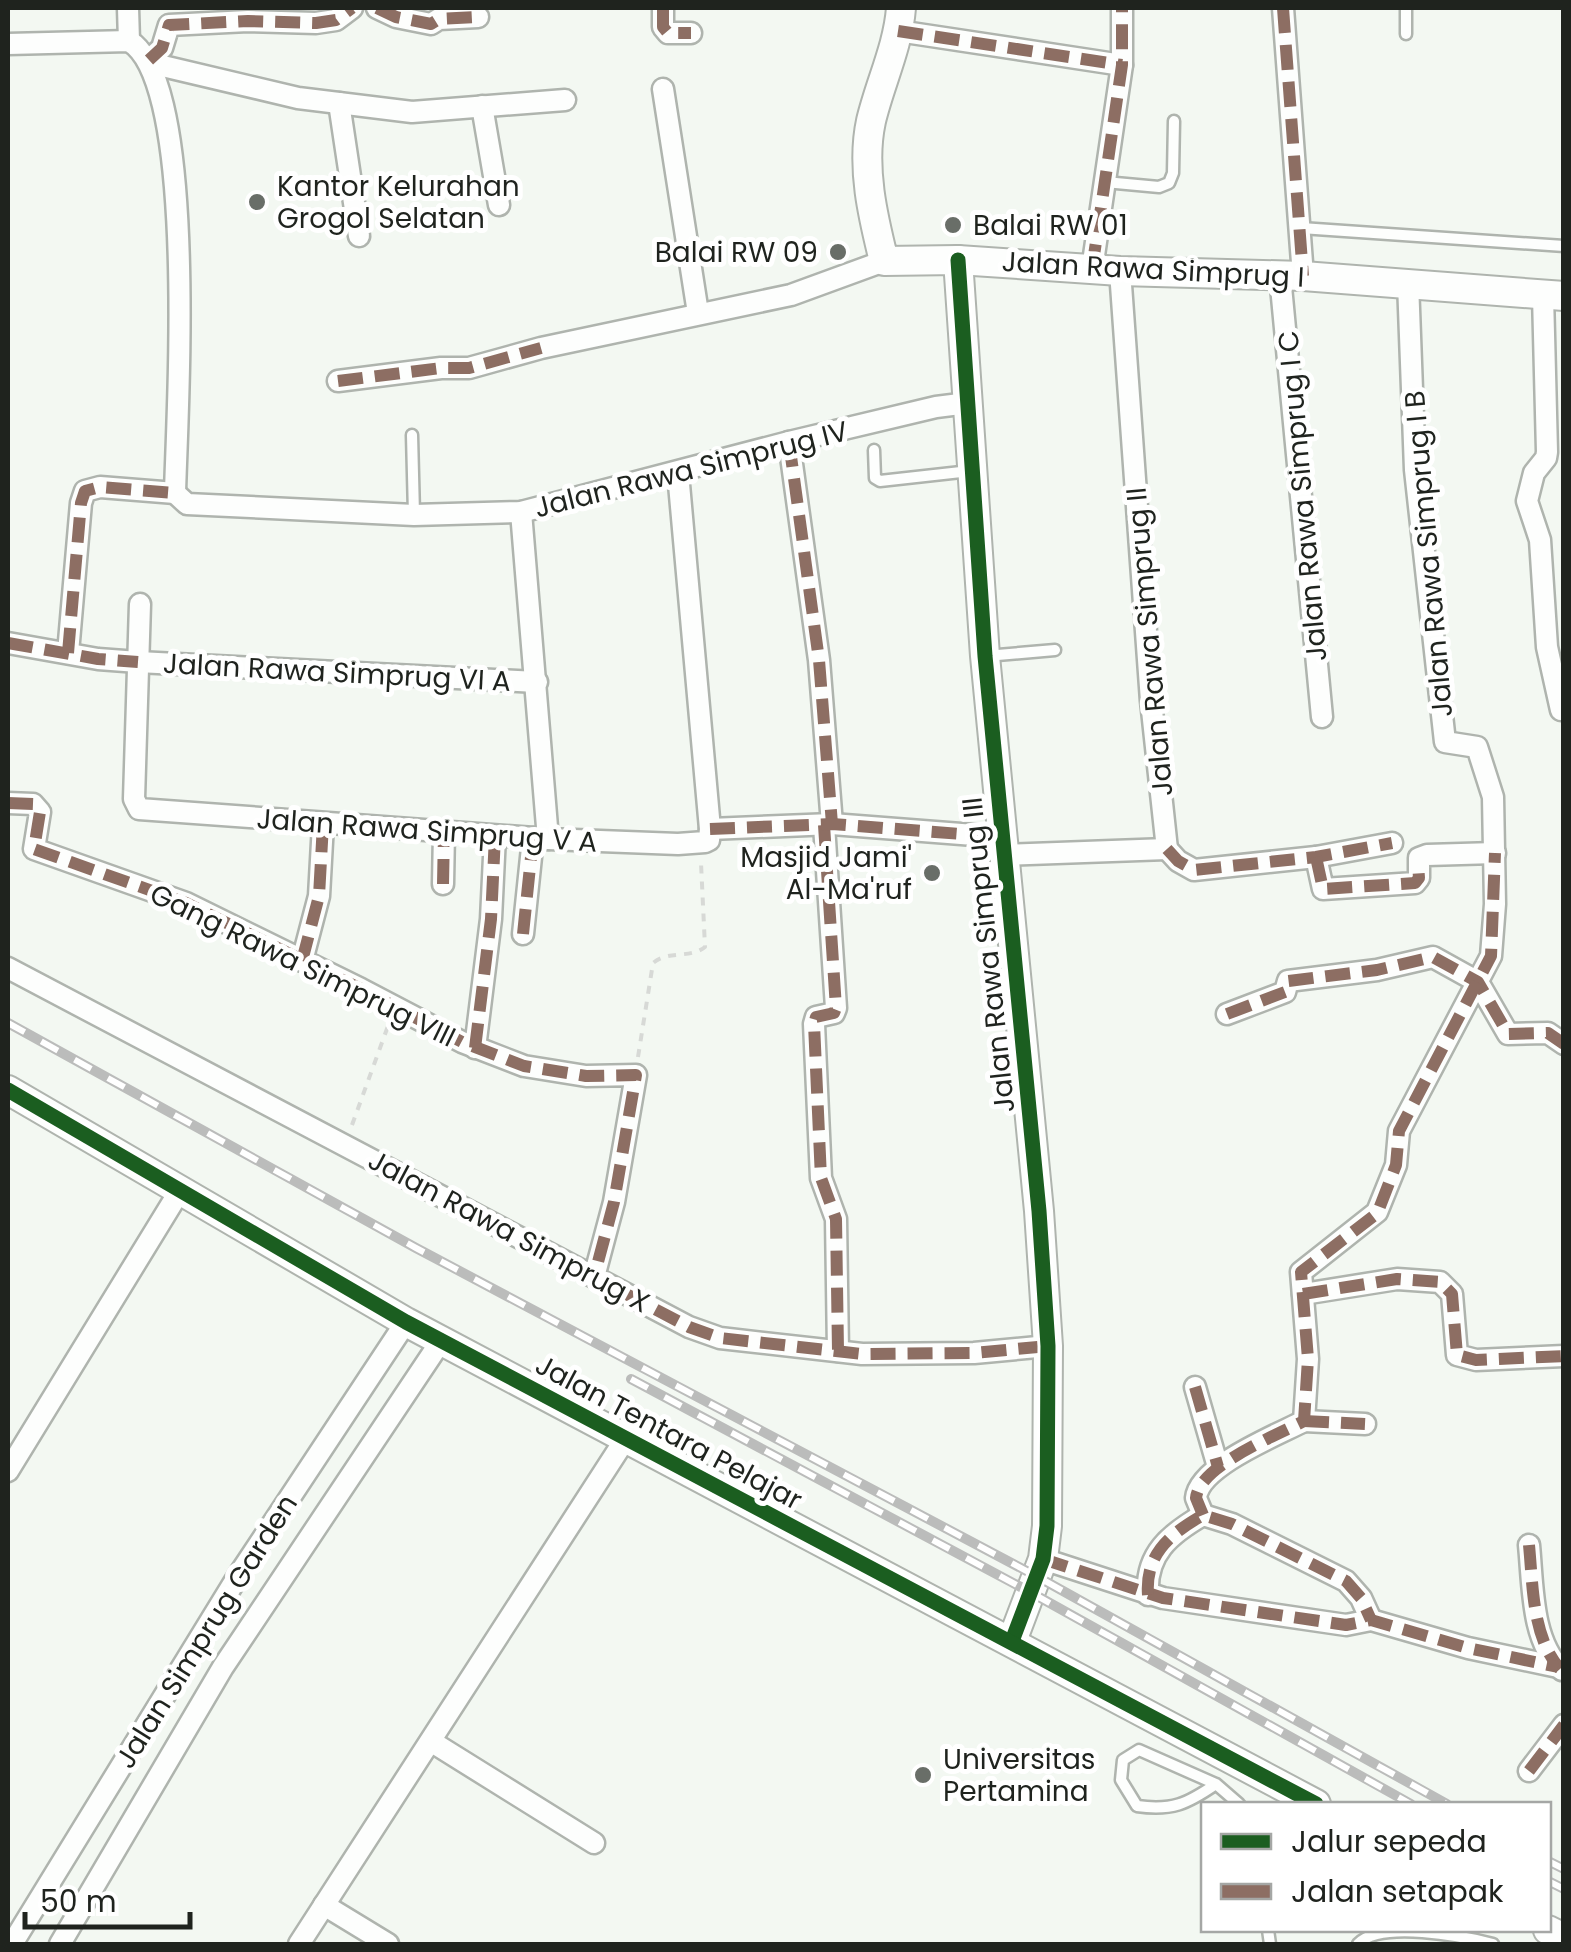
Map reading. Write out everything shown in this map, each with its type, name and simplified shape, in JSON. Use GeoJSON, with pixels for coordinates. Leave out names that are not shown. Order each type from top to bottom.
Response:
{"type":"FeatureCollection","features":[{"type":"Feature","properties":{"kind":"street"},"geometry":{"type":"LineString","coordinates":[[128,8],[129,41]]}},
{"type":"Feature","properties":{"kind":"street"},"geometry":{"type":"LineString","coordinates":[[150,62],[162,48],[168,25],[316,23],[336,20],[352,8]]}},
{"type":"Feature","properties":{"kind":"street"},"geometry":{"type":"LineString","coordinates":[[377,8],[396,17],[431,24],[439,19],[478,16]]}},
{"type":"Feature","properties":{"kind":"street"},"geometry":{"type":"LineString","coordinates":[[663,8],[663,27],[668,34],[691,33]]}},
{"type":"Feature","properties":{"kind":"street"},"geometry":{"type":"LineString","coordinates":[[1092,269],[1122,65],[1122,8]]}},
{"type":"Feature","properties":{"kind":"street","name":"Jalan Rawa Simprug I C"},"geometry":{"type":"LineString","coordinates":[[1282,8],[1301,228],[1292,276],[1322,717]]}},
{"type":"Feature","properties":{"kind":"street"},"geometry":{"type":"LineString","coordinates":[[884,261],[874,222],[868,155],[870,126],[899,19],[1122,65]]}},
{"type":"Feature","properties":{"kind":"street"},"geometry":{"type":"LineString","coordinates":[[8,44],[129,41],[150,62],[166,116],[180,283],[175,493]]}},
{"type":"Feature","properties":{"kind":"street"},"geometry":{"type":"LineString","coordinates":[[150,62],[298,98],[412,112],[565,100]]}},
{"type":"Feature","properties":{"kind":"street"},"geometry":{"type":"LineString","coordinates":[[663,89],[698,313]]}},
{"type":"Feature","properties":{"kind":"street"},"geometry":{"type":"LineString","coordinates":[[339,103],[359,236]]}},
{"type":"Feature","properties":{"kind":"street"},"geometry":{"type":"LineString","coordinates":[[482,106],[499,205]]}},
{"type":"Feature","properties":{"kind":"street","name":"Jalan Rawa Simprug I"},"geometry":{"type":"LineString","coordinates":[[338,381],[469,368],[541,348],[792,295],[884,261],[958,260],[1120,271],[1408,282],[1554,296]]}},
{"type":"Feature","properties":{"kind":"street","name":"Jalan Rawa Simprug III"},"geometry":{"type":"LineString","coordinates":[[958,260],[985,656],[1040,1211],[1048,1346],[1048,1514],[1043,1559],[1012,1640]]}},
{"type":"Feature","properties":{"kind":"street","name":"Jalan Rawa Simprug II"},"geometry":{"type":"LineString","coordinates":[[1120,271],[1150,702],[1168,849]]}},
{"type":"Feature","properties":{"kind":"street","name":"Jalan Rawa Simprug I B"},"geometry":{"type":"LineString","coordinates":[[1408,282],[1415,470],[1446,742],[1478,748],[1491,784],[1495,853]]}},
{"type":"Feature","properties":{"kind":"street"},"geometry":{"type":"LineString","coordinates":[[1554,296],[1547,452],[1534,473],[1526,501],[1540,540],[1547,647],[1561,710]]}},
{"type":"Feature","properties":{"kind":"street","name":"Jalan Rawa Simprug IV"},"geometry":{"type":"LineString","coordinates":[[68,653],[81,502],[86,492],[100,487],[175,493],[187,504],[414,515],[521,512],[788,442],[968,403]]}},
{"type":"Feature","properties":{"kind":"street"},"geometry":{"type":"LineString","coordinates":[[788,442],[819,660],[836,1008],[834,1014],[816,1017],[814,1024],[821,1178],[836,1219],[838,1351]]}},
{"type":"Feature","properties":{"kind":"street"},"geometry":{"type":"LineString","coordinates":[[678,473],[705,836]]}},
{"type":"Feature","properties":{"kind":"street"},"geometry":{"type":"LineString","coordinates":[[521,512],[537,682],[540,838],[523,934]]}},
{"type":"Feature","properties":{"kind":"street"},"geometry":{"type":"LineString","coordinates":[[138,662],[140,604]]}},
{"type":"Feature","properties":{"kind":"street","name":"Jalan Rawa Simprug VI A"},"geometry":{"type":"LineString","coordinates":[[8,642],[138,662],[537,682]]}},
{"type":"Feature","properties":{"kind":"street","name":"Jalan Rawa Simprug V A"},"geometry":{"type":"LineString","coordinates":[[138,662],[136,805],[143,810],[540,838],[705,836],[828,825],[1002,846]]}},
{"type":"Feature","properties":{"kind":"street","name":"Gang Rawa Simprug VIII"},"geometry":{"type":"LineString","coordinates":[[8,803],[33,804],[40,812],[34,849],[186,903],[475,1048],[524,1066],[586,1076],[636,1075]]}},
{"type":"Feature","properties":{"kind":"street"},"geometry":{"type":"LineString","coordinates":[[302,961],[319,896],[323,824]]}},
{"type":"Feature","properties":{"kind":"street"},"geometry":{"type":"LineString","coordinates":[[442,884],[444,832]]}},
{"type":"Feature","properties":{"kind":"street"},"geometry":{"type":"LineString","coordinates":[[475,1048],[491,919],[495,836]]}},
{"type":"Feature","properties":{"kind":"street"},"geometry":{"type":"LineString","coordinates":[[1002,846],[1168,849],[1178,861],[1194,870],[1316,857],[1392,842]]}},
{"type":"Feature","properties":{"kind":"street"},"geometry":{"type":"LineString","coordinates":[[1304,1421],[1308,1358],[1303,1270],[1378,1212],[1396,1165],[1400,1131],[1491,956],[1495,853],[1427,854],[1419,858],[1419,878],[1414,884],[1323,889],[1316,857]]}},
{"type":"Feature","properties":{"kind":"street"},"geometry":{"type":"LineString","coordinates":[[1226,1014],[1284,992],[1288,982],[1433,958],[1478,982],[1508,1034],[1548,1033],[1564,1044]]}},
{"type":"Feature","properties":{"kind":"street","name":"Jalan Rawa Simprug X"},"geometry":{"type":"LineString","coordinates":[[8,968],[689,1327],[720,1338],[838,1351],[974,1353],[1048,1346]]}},
{"type":"Feature","properties":{"kind":"street"},"geometry":{"type":"LineString","coordinates":[[594,1277],[614,1202],[636,1075]]}},
{"type":"Feature","properties":{"kind":"street","name":"Jalan Tentara Pelajar"},"geometry":{"type":"LineString","coordinates":[[8,1090],[406,1322],[1312,1802]]}},
{"type":"Feature","properties":{"kind":"street"},"geometry":{"type":"LineString","coordinates":[[8,1471],[14,1445],[179,1192]]}},
{"type":"Feature","properties":{"kind":"street"},"geometry":{"type":"LineString","coordinates":[[1303,1294],[1397,1279],[1440,1282],[1452,1294],[1457,1355],[1476,1360],[1564,1356]]}},
{"type":"Feature","properties":{"kind":"street","name":"Jalan Simprug Garden"},"geometry":{"type":"LineString","coordinates":[[12,1944],[238,1576],[406,1322]]}},
{"type":"Feature","properties":{"kind":"street","name":"Jalan Simprug Garden"},"geometry":{"type":"LineString","coordinates":[[60,1944],[223,1667],[441,1340]]}},
{"type":"Feature","properties":{"kind":"street"},"geometry":{"type":"LineString","coordinates":[[1195,1387],[1218,1468]]}},
{"type":"Feature","properties":{"kind":"street"},"geometry":{"type":"LineString","coordinates":[[1203,1515],[1196,1489],[1218,1468],[1304,1421],[1365,1424]]}},
{"type":"Feature","properties":{"kind":"street"},"geometry":{"type":"LineString","coordinates":[[299,1944],[626,1438]]}},
{"type":"Feature","properties":{"kind":"street"},"geometry":{"type":"LineString","coordinates":[[1148,1594],[1149,1565],[1156,1552],[1183,1526],[1203,1515],[1228,1522],[1346,1581],[1361,1598],[1371,1620]]}},
{"type":"Feature","properties":{"kind":"street"},"geometry":{"type":"LineString","coordinates":[[1529,1545],[1534,1601],[1546,1651],[1561,1669]]}},
{"type":"Feature","properties":{"kind":"street"},"geometry":{"type":"LineString","coordinates":[[1043,1559],[1148,1594],[1318,1621],[1346,1624],[1371,1620],[1561,1669]]}},
{"type":"Feature","properties":{"kind":"street"},"geometry":{"type":"LineString","coordinates":[[238,1576],[269,1598]]}},
{"type":"Feature","properties":{"kind":"street"},"geometry":{"type":"LineString","coordinates":[[195,1647],[223,1667]]}},
{"type":"Feature","properties":{"kind":"street"},"geometry":{"type":"LineString","coordinates":[[1529,1771],[1564,1724]]}},
{"type":"Feature","properties":{"kind":"street"},"geometry":{"type":"LineString","coordinates":[[432,1742],[594,1844]]}},
{"type":"Feature","properties":{"kind":"street"},"geometry":{"type":"LineString","coordinates":[[324,1905],[388,1944]]}},
{"type":"Feature","properties":{"kind":"lane"},"geometry":{"type":"LineString","coordinates":[[1406,8],[1406,34]]}},
{"type":"Feature","properties":{"kind":"lane"},"geometry":{"type":"LineString","coordinates":[[1105,182],[1159,188],[1169,183],[1173,173],[1174,122]]}},
{"type":"Feature","properties":{"kind":"lane"},"geometry":{"type":"LineString","coordinates":[[1301,228],[1564,246]]}},
{"type":"Feature","properties":{"kind":"lane"},"geometry":{"type":"LineString","coordinates":[[412,435],[414,515]]}},
{"type":"Feature","properties":{"kind":"lane"},"geometry":{"type":"LineString","coordinates":[[874,450],[875,478],[880,480],[972,471]]}},
{"type":"Feature","properties":{"kind":"lane"},"geometry":{"type":"LineString","coordinates":[[985,656],[1054,650]]}},
{"type":"Feature","properties":{"kind":"lane"},"geometry":{"type":"LineString","coordinates":[[1216,1784],[1194,1799],[1164,1810],[1136,1806],[1121,1780],[1123,1760],[1138,1750],[1216,1784],[1237,1802]]}},
{"type":"Feature","properties":{"kind":"lane"},"geometry":{"type":"LineString","coordinates":[[1358,1944],[1376,1932],[1455,1934],[1493,1944]]}},
{"type":"Feature","properties":{"kind":"path"},"geometry":{"type":"LineString","coordinates":[[636,1075],[653,964],[662,956],[696,952],[705,947],[705,836]]}},
{"type":"Feature","properties":{"kind":"path"},"geometry":{"type":"LineString","coordinates":[[344,1144],[396,1008]]}},
{"type":"Feature","properties":{"kind":"railway"},"geometry":{"type":"LineString","coordinates":[[8,1023],[416,1248],[1036,1576],[1443,1802]]}},
{"type":"Feature","properties":{"kind":"railway"},"geometry":{"type":"LineString","coordinates":[[631,1379],[1030,1592],[1407,1802]]}},
{"type":"Feature","properties":{"kind":"railway"},"geometry":{"type":"LineString","coordinates":[[1551,1862],[1564,1869]]}},
{"type":"Feature","properties":{"kind":"railway"},"geometry":{"type":"LineString","coordinates":[[1551,1882],[1564,1889]]}},
{"type":"Feature","properties":{"kind":"marked path"},"geometry":{"type":"LineString","coordinates":[[149,60],[162,48],[169,25],[316,23],[336,20],[352,8]]}},
{"type":"Feature","properties":{"kind":"marked path"},"geometry":{"type":"LineString","coordinates":[[377,8],[396,17],[431,24],[439,19],[478,17]]}},
{"type":"Feature","properties":{"kind":"marked path"},"geometry":{"type":"LineString","coordinates":[[663,8],[663,27],[668,33],[691,33]]}},
{"type":"Feature","properties":{"kind":"marked path"},"geometry":{"type":"LineString","coordinates":[[1092,269],[1122,65],[1122,8]]}},
{"type":"Feature","properties":{"kind":"marked path"},"geometry":{"type":"LineString","coordinates":[[1283,8],[1303,276]]}},
{"type":"Feature","properties":{"kind":"marked path"},"geometry":{"type":"LineString","coordinates":[[898,31],[1122,65]]}},
{"type":"Feature","properties":{"kind":"marked path"},"geometry":{"type":"LineString","coordinates":[[338,381],[469,368],[541,348]]}},
{"type":"Feature","properties":{"kind":"marked path"},"geometry":{"type":"LineString","coordinates":[[789,442],[819,660],[832,824]]}},
{"type":"Feature","properties":{"kind":"marked path"},"geometry":{"type":"LineString","coordinates":[[68,653],[85,491],[100,487],[175,493]]}},
{"type":"Feature","properties":{"kind":"marked path"},"geometry":{"type":"LineString","coordinates":[[8,643],[138,662]]}},
{"type":"Feature","properties":{"kind":"marked path"},"geometry":{"type":"LineString","coordinates":[[8,803],[33,804],[40,812],[34,849],[186,903],[462,1042],[524,1066],[586,1076],[636,1075],[614,1202],[594,1277],[689,1327],[720,1338],[862,1354],[974,1353],[1048,1346]]}},
{"type":"Feature","properties":{"kind":"marked path"},"geometry":{"type":"LineString","coordinates":[[302,961],[319,896],[323,824]]}},
{"type":"Feature","properties":{"kind":"marked path"},"geometry":{"type":"LineString","coordinates":[[710,829],[832,824],[1000,837]]}},
{"type":"Feature","properties":{"kind":"marked path"},"geometry":{"type":"LineString","coordinates":[[824,825],[836,1008],[834,1013],[816,1017],[814,1024],[821,1178],[836,1219],[838,1351]]}},
{"type":"Feature","properties":{"kind":"marked path"},"geometry":{"type":"LineString","coordinates":[[443,884],[444,832]]}},
{"type":"Feature","properties":{"kind":"marked path"},"geometry":{"type":"LineString","coordinates":[[475,1048],[491,919],[495,836]]}},
{"type":"Feature","properties":{"kind":"marked path"},"geometry":{"type":"LineString","coordinates":[[523,934],[533,838]]}},
{"type":"Feature","properties":{"kind":"marked path"},"geometry":{"type":"LineString","coordinates":[[1167,849],[1194,870],[1316,857],[1392,843]]}},
{"type":"Feature","properties":{"kind":"marked path"},"geometry":{"type":"LineString","coordinates":[[1203,1515],[1196,1498],[1210,1474],[1241,1453],[1304,1421],[1308,1359],[1301,1272],[1379,1209],[1396,1165],[1399,1131],[1491,956],[1495,853]]}},
{"type":"Feature","properties":{"kind":"marked path"},"geometry":{"type":"LineString","coordinates":[[1316,857],[1323,889],[1415,883],[1419,878],[1418,864]]}},
{"type":"Feature","properties":{"kind":"marked path"},"geometry":{"type":"LineString","coordinates":[[1227,1014],[1285,992],[1288,981],[1377,970],[1433,957],[1478,982],[1508,1034],[1548,1033],[1564,1044]]}},
{"type":"Feature","properties":{"kind":"marked path"},"geometry":{"type":"LineString","coordinates":[[1303,1294],[1397,1279],[1440,1282],[1452,1294],[1457,1355],[1476,1360],[1564,1356]]}},
{"type":"Feature","properties":{"kind":"marked path"},"geometry":{"type":"LineString","coordinates":[[1195,1387],[1218,1467]]}},
{"type":"Feature","properties":{"kind":"marked path"},"geometry":{"type":"LineString","coordinates":[[1304,1421],[1365,1424]]}},
{"type":"Feature","properties":{"kind":"marked path"},"geometry":{"type":"LineString","coordinates":[[1148,1595],[1155,1557],[1170,1538],[1203,1515],[1232,1524],[1346,1581],[1361,1598],[1371,1620]]}},
{"type":"Feature","properties":{"kind":"marked path"},"geometry":{"type":"LineString","coordinates":[[1529,1545],[1539,1627],[1560,1669]]}},
{"type":"Feature","properties":{"kind":"marked path"},"geometry":{"type":"LineString","coordinates":[[1043,1559],[1163,1598],[1346,1625],[1371,1620],[1468,1648],[1558,1667]]}},
{"type":"Feature","properties":{"kind":"marked path"},"geometry":{"type":"LineString","coordinates":[[1529,1771],[1564,1725]]}},
{"type":"Feature","properties":{"kind":"cycle path"},"geometry":{"type":"LineString","coordinates":[[958,260],[985,656],[1039,1211],[1048,1346],[1047,1526],[1043,1559],[1012,1641]]}},
{"type":"Feature","properties":{"kind":"cycle path"},"geometry":{"type":"LineString","coordinates":[[8,1090],[406,1322],[1312,1802]]}},
{"type":"Feature","properties":{"kind":"place","name":"Kantor Kelurahan Grogol Selatan"},"geometry":{"type":"Point","coordinates":[257,202]}},
{"type":"Feature","properties":{"kind":"place","name":"Balai RW 01"},"geometry":{"type":"Point","coordinates":[953,225]}},
{"type":"Feature","properties":{"kind":"place","name":"Balai RW 09"},"geometry":{"type":"Point","coordinates":[838,252]}},
{"type":"Feature","properties":{"kind":"place","name":"Masjid Jami' Al-Ma'ruf"},"geometry":{"type":"Point","coordinates":[932,873]}},
{"type":"Feature","properties":{"kind":"place","name":"Universitas Pertamina"},"geometry":{"type":"Point","coordinates":[923,1775]}}]}
